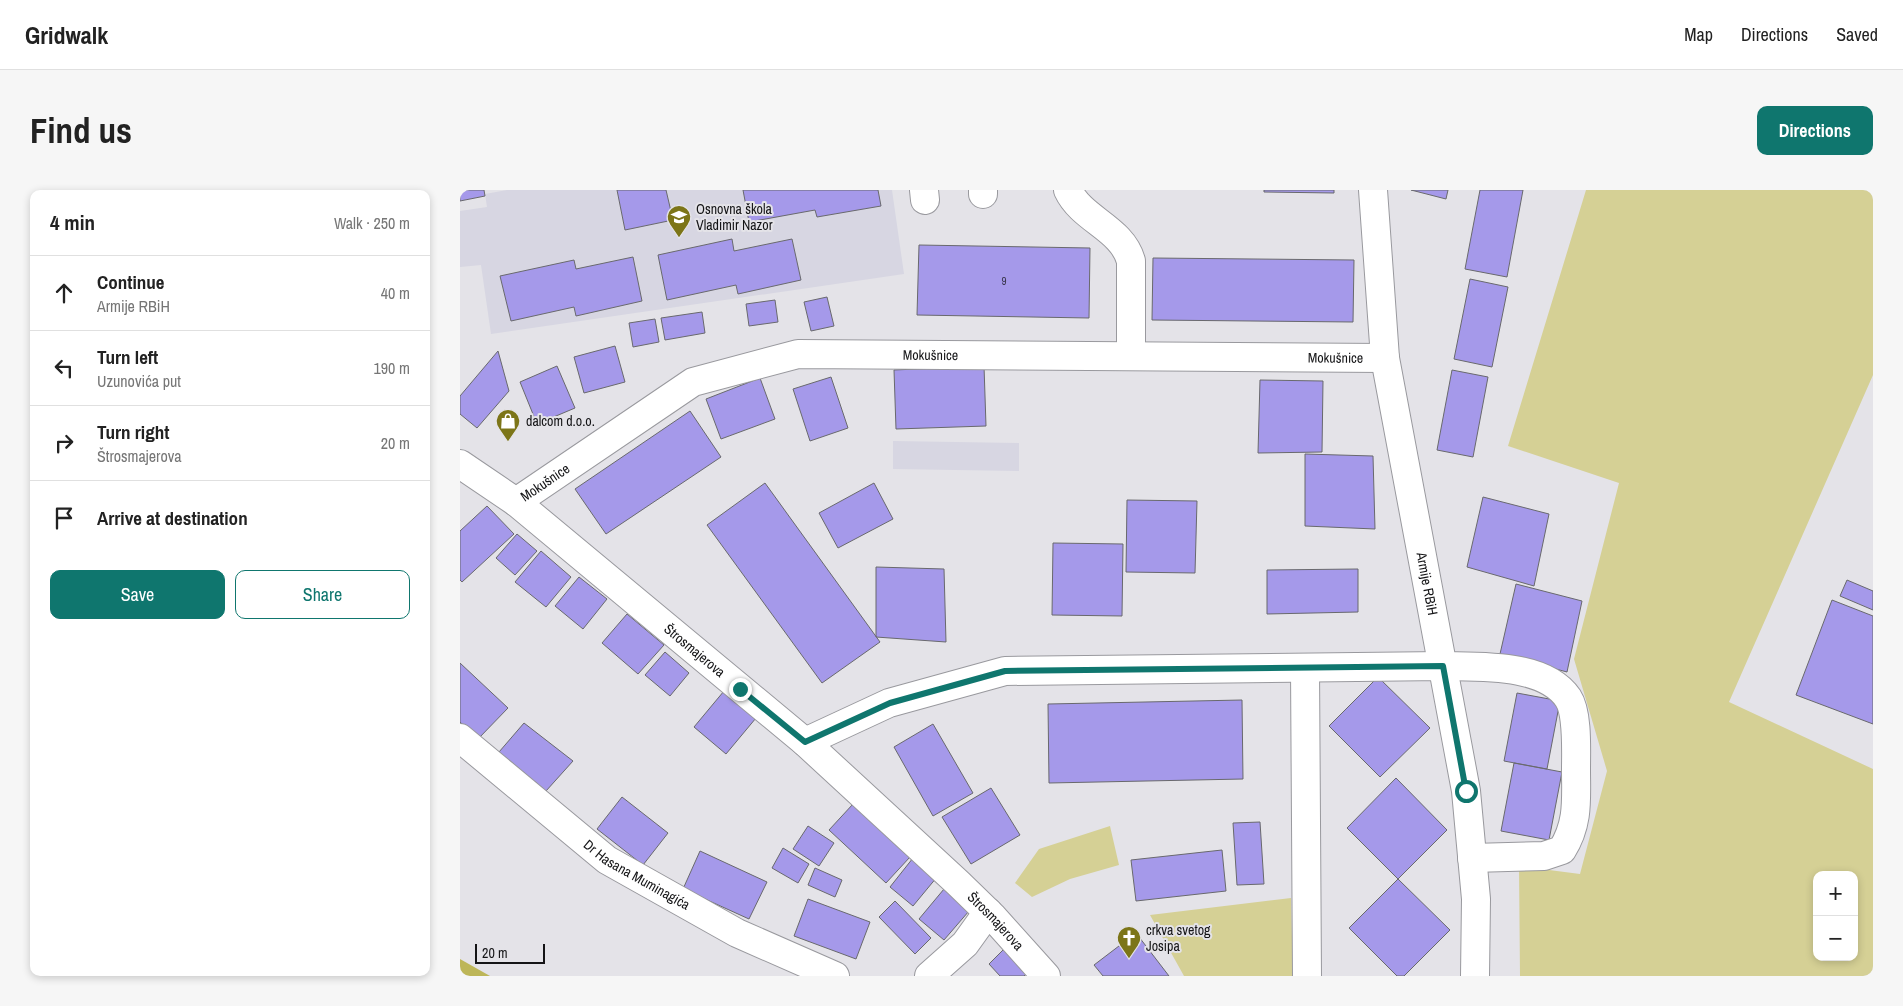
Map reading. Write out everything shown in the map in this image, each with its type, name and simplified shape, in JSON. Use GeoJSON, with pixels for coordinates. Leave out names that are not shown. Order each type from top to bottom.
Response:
{"type":"FeatureCollection","features":[{"type":"Feature","properties":{"kind":"street"},"geometry":{"type":"LineString","coordinates":[[1068,190],[1072,199],[1119,238],[1128,250],[1131,261],[1131,356]]}},
{"type":"Feature","properties":{"kind":"street","name":"Armije RBiH"},"geometry":{"type":"LineString","coordinates":[[1373,190],[1385,358],[1466,791],[1476,899],[1475,976]]}},
{"type":"Feature","properties":{"kind":"street","name":"Mokušnice"},"geometry":{"type":"LineString","coordinates":[[516,502],[693,382],[798,354],[1385,358]]}},
{"type":"Feature","properties":{"kind":"street","name":"Štrosmajerova"},"geometry":{"type":"LineString","coordinates":[[460,464],[516,502],[805,742],[951,876],[988,912],[1046,976]]}},
{"type":"Feature","properties":{"kind":"street"},"geometry":{"type":"LineString","coordinates":[[805,742],[890,703],[1005,671],[1443,666],[1501,667],[1534,675],[1556,686],[1568,698],[1574,716],[1576,734],[1576,819],[1570,837],[1562,850],[1544,856],[1472,858]]}},
{"type":"Feature","properties":{"kind":"street"},"geometry":{"type":"LineString","coordinates":[[1305,668],[1308,976]]}},
{"type":"Feature","properties":{"kind":"street","name":"Dr Hasana Muminagića"},"geometry":{"type":"LineString","coordinates":[[460,738],[607,860],[737,933],[835,976]]}},
{"type":"Feature","properties":{"kind":"street"},"geometry":{"type":"LineString","coordinates":[[929,976],[965,944],[988,912]]}},
{"type":"Feature","properties":{"kind":"shaded area","name":"Osnovna škola Vladimir Nazor"},"geometry":{"type":"Polygon","coordinates":[[[507,190],[892,190],[904,274],[491,334],[481,265],[460,267],[460,211],[487,207],[485,194],[507,190]]]}},
{"type":"Feature","properties":{"kind":"shaded area"},"geometry":{"type":"Polygon","coordinates":[[[1586,190],[1873,190],[1873,375],[1729,702],[1873,769],[1873,976],[1520,976],[1519,866],[1580,874],[1607,771],[1574,659],[1619,483],[1508,446],[1586,190]]]}},
{"type":"Feature","properties":{"kind":"shaded area"},"geometry":{"type":"Polygon","coordinates":[[[893,441],[1019,443],[1019,471],[893,469],[893,441]]]}},
{"type":"Feature","properties":{"kind":"shaded area"},"geometry":{"type":"Polygon","coordinates":[[[1110,826],[1119,865],[1070,879],[1032,897],[1015,883],[1039,849],[1110,826]]]}},
{"type":"Feature","properties":{"kind":"shaded area"},"geometry":{"type":"Polygon","coordinates":[[[1291,898],[1293,976],[1184,976],[1150,915],[1291,898]]]}},
{"type":"Feature","properties":{"kind":"shaded area"},"geometry":{"type":"Polygon","coordinates":[[[460,959],[490,976],[460,976],[460,959]]]}},
{"type":"Feature","properties":{"kind":"building"},"geometry":{"type":"Polygon","coordinates":[[[460,190],[484,190],[485,196],[460,201],[460,190]]]}},
{"type":"Feature","properties":{"kind":"building"},"geometry":{"type":"Polygon","coordinates":[[[617,190],[666,190],[673,220],[625,230],[617,190]]]}},
{"type":"Feature","properties":{"kind":"building"},"geometry":{"type":"Polygon","coordinates":[[[743,190],[878,190],[881,206],[817,217],[815,210],[749,222],[743,190]]]}},
{"type":"Feature","properties":{"kind":"building"},"geometry":{"type":"Polygon","coordinates":[[[1264,190],[1334,190],[1334,193],[1264,192],[1264,190]]]}},
{"type":"Feature","properties":{"kind":"building"},"geometry":{"type":"Polygon","coordinates":[[[1411,190],[1448,190],[1446,199],[1411,190]]]}},
{"type":"Feature","properties":{"kind":"building"},"geometry":{"type":"Polygon","coordinates":[[[1480,190],[1523,190],[1507,277],[1465,269],[1480,190]]]}},
{"type":"Feature","properties":{"kind":"building"},"geometry":{"type":"Polygon","coordinates":[[[732,239],[734,251],[792,239],[801,280],[738,294],[736,285],[667,300],[658,255],[732,239]]]}},
{"type":"Feature","properties":{"kind":"building"},"geometry":{"type":"Polygon","coordinates":[[[919,245],[1090,248],[1089,318],[917,315],[919,245]]]}},
{"type":"Feature","properties":{"kind":"building"},"geometry":{"type":"Polygon","coordinates":[[[633,257],[642,301],[576,316],[574,307],[511,321],[500,276],[574,260],[576,269],[633,257]]]}},
{"type":"Feature","properties":{"kind":"building"},"geometry":{"type":"Polygon","coordinates":[[[1153,258],[1354,260],[1353,322],[1152,320],[1153,258]]]}},
{"type":"Feature","properties":{"kind":"building"},"geometry":{"type":"Polygon","coordinates":[[[1470,279],[1508,287],[1492,367],[1454,359],[1470,279]]]}},
{"type":"Feature","properties":{"kind":"building"},"geometry":{"type":"Polygon","coordinates":[[[827,297],[834,326],[811,331],[804,302],[827,297]]]}},
{"type":"Feature","properties":{"kind":"building"},"geometry":{"type":"Polygon","coordinates":[[[775,300],[778,322],[749,326],[746,304],[775,300]]]}},
{"type":"Feature","properties":{"kind":"building"},"geometry":{"type":"Polygon","coordinates":[[[702,312],[705,333],[665,340],[661,318],[702,312]]]}},
{"type":"Feature","properties":{"kind":"building"},"geometry":{"type":"Polygon","coordinates":[[[655,319],[659,342],[633,347],[629,323],[655,319]]]}},
{"type":"Feature","properties":{"kind":"building"},"geometry":{"type":"Polygon","coordinates":[[[615,346],[625,382],[584,393],[574,357],[615,346]]]}},
{"type":"Feature","properties":{"kind":"building"},"geometry":{"type":"Polygon","coordinates":[[[498,351],[509,391],[477,428],[460,414],[460,396],[498,351]]]}},
{"type":"Feature","properties":{"kind":"building"},"geometry":{"type":"Polygon","coordinates":[[[557,366],[575,408],[537,424],[520,382],[557,366]]]}},
{"type":"Feature","properties":{"kind":"building"},"geometry":{"type":"Polygon","coordinates":[[[984,366],[986,426],[896,429],[894,370],[984,366]]]}},
{"type":"Feature","properties":{"kind":"building"},"geometry":{"type":"Polygon","coordinates":[[[1452,370],[1488,377],[1473,457],[1437,450],[1452,370]]]}},
{"type":"Feature","properties":{"kind":"building"},"geometry":{"type":"Polygon","coordinates":[[[831,377],[848,428],[810,441],[793,389],[831,377]]]}},
{"type":"Feature","properties":{"kind":"building"},"geometry":{"type":"Polygon","coordinates":[[[760,378],[775,419],[721,439],[706,399],[760,378]]]}},
{"type":"Feature","properties":{"kind":"building"},"geometry":{"type":"Polygon","coordinates":[[[1260,380],[1323,381],[1322,452],[1258,453],[1260,380]]]}},
{"type":"Feature","properties":{"kind":"building"},"geometry":{"type":"Polygon","coordinates":[[[690,411],[721,457],[606,534],[575,489],[690,411]]]}},
{"type":"Feature","properties":{"kind":"building"},"geometry":{"type":"Polygon","coordinates":[[[1305,454],[1373,456],[1375,529],[1305,526],[1305,454]]]}},
{"type":"Feature","properties":{"kind":"building"},"geometry":{"type":"Polygon","coordinates":[[[765,483],[880,642],[822,683],[707,525],[765,483]]]}},
{"type":"Feature","properties":{"kind":"building"},"geometry":{"type":"Polygon","coordinates":[[[874,483],[893,519],[838,548],[819,513],[874,483]]]}},
{"type":"Feature","properties":{"kind":"building"},"geometry":{"type":"Polygon","coordinates":[[[1483,497],[1549,514],[1534,586],[1467,567],[1483,497]]]}},
{"type":"Feature","properties":{"kind":"building"},"geometry":{"type":"Polygon","coordinates":[[[1127,500],[1197,501],[1195,573],[1126,572],[1127,500]]]}},
{"type":"Feature","properties":{"kind":"building"},"geometry":{"type":"Polygon","coordinates":[[[487,506],[514,534],[462,582],[460,580],[460,531],[487,506]]]}},
{"type":"Feature","properties":{"kind":"building"},"geometry":{"type":"Polygon","coordinates":[[[517,534],[537,551],[515,575],[496,558],[517,534]]]}},
{"type":"Feature","properties":{"kind":"building"},"geometry":{"type":"Polygon","coordinates":[[[1053,543],[1123,544],[1122,616],[1052,615],[1053,543]]]}},
{"type":"Feature","properties":{"kind":"building"},"geometry":{"type":"Polygon","coordinates":[[[541,551],[571,577],[546,607],[515,582],[541,551]]]}},
{"type":"Feature","properties":{"kind":"building"},"geometry":{"type":"Polygon","coordinates":[[[876,567],[944,569],[946,642],[876,637],[876,567]]]}},
{"type":"Feature","properties":{"kind":"building"},"geometry":{"type":"Polygon","coordinates":[[[1358,569],[1358,612],[1267,614],[1267,570],[1358,569]]]}},
{"type":"Feature","properties":{"kind":"building"},"geometry":{"type":"Polygon","coordinates":[[[579,577],[607,599],[583,629],[555,606],[579,577]]]}},
{"type":"Feature","properties":{"kind":"building"},"geometry":{"type":"Polygon","coordinates":[[[1847,580],[1873,591],[1873,610],[1840,596],[1847,580]]]}},
{"type":"Feature","properties":{"kind":"building"},"geometry":{"type":"Polygon","coordinates":[[[1516,584],[1582,601],[1567,672],[1500,654],[1516,584]]]}},
{"type":"Feature","properties":{"kind":"building"},"geometry":{"type":"Polygon","coordinates":[[[1832,600],[1873,616],[1873,724],[1796,695],[1832,600]]]}},
{"type":"Feature","properties":{"kind":"building"},"geometry":{"type":"Polygon","coordinates":[[[627,614],[664,645],[638,674],[602,643],[627,614]]]}},
{"type":"Feature","properties":{"kind":"building"},"geometry":{"type":"Polygon","coordinates":[[[665,652],[689,673],[670,696],[645,675],[665,652]]]}},
{"type":"Feature","properties":{"kind":"building"},"geometry":{"type":"Polygon","coordinates":[[[460,663],[508,708],[478,739],[460,722],[460,663]]]}},
{"type":"Feature","properties":{"kind":"building"},"geometry":{"type":"Polygon","coordinates":[[[1378,677],[1430,728],[1380,777],[1329,726],[1378,677]]]}},
{"type":"Feature","properties":{"kind":"building"},"geometry":{"type":"Polygon","coordinates":[[[724,691],[756,718],[726,754],[694,727],[724,691]]]}},
{"type":"Feature","properties":{"kind":"building"},"geometry":{"type":"Polygon","coordinates":[[[1517,693],[1560,701],[1547,769],[1504,761],[1517,693]]]}},
{"type":"Feature","properties":{"kind":"building"},"geometry":{"type":"Polygon","coordinates":[[[1242,700],[1243,779],[1049,783],[1048,704],[1242,700]]]}},
{"type":"Feature","properties":{"kind":"building"},"geometry":{"type":"Polygon","coordinates":[[[524,723],[573,761],[546,791],[499,752],[524,723]]]}},
{"type":"Feature","properties":{"kind":"building"},"geometry":{"type":"Polygon","coordinates":[[[933,724],[973,793],[933,816],[894,747],[933,724]]]}},
{"type":"Feature","properties":{"kind":"building"},"geometry":{"type":"Polygon","coordinates":[[[1514,763],[1562,772],[1549,840],[1501,831],[1514,763]]]}},
{"type":"Feature","properties":{"kind":"building"},"geometry":{"type":"Polygon","coordinates":[[[1396,778],[1447,830],[1398,879],[1347,828],[1396,778]]]}},
{"type":"Feature","properties":{"kind":"building"},"geometry":{"type":"Polygon","coordinates":[[[991,788],[1020,835],[971,864],[942,817],[991,788]]]}},
{"type":"Feature","properties":{"kind":"building"},"geometry":{"type":"Polygon","coordinates":[[[622,797],[668,833],[643,865],[597,829],[622,797]]]}},
{"type":"Feature","properties":{"kind":"building"},"geometry":{"type":"Polygon","coordinates":[[[853,804],[910,857],[886,883],[829,830],[853,804]]]}},
{"type":"Feature","properties":{"kind":"building"},"geometry":{"type":"Polygon","coordinates":[[[1260,822],[1264,884],[1237,885],[1233,823],[1260,822]]]}},
{"type":"Feature","properties":{"kind":"building"},"geometry":{"type":"Polygon","coordinates":[[[808,826],[834,843],[819,866],[793,849],[808,826]]]}},
{"type":"Feature","properties":{"kind":"building"},"geometry":{"type":"Polygon","coordinates":[[[783,848],[809,864],[798,883],[772,868],[783,848]]]}},
{"type":"Feature","properties":{"kind":"building"},"geometry":{"type":"Polygon","coordinates":[[[1222,850],[1226,891],[1136,901],[1131,860],[1222,850]]]}},
{"type":"Feature","properties":{"kind":"building"},"geometry":{"type":"Polygon","coordinates":[[[700,851],[767,882],[749,919],[683,889],[700,851]]]}},
{"type":"Feature","properties":{"kind":"building"},"geometry":{"type":"Polygon","coordinates":[[[913,858],[937,877],[913,906],[890,887],[913,858]]]}},
{"type":"Feature","properties":{"kind":"building"},"geometry":{"type":"Polygon","coordinates":[[[815,868],[842,880],[835,897],[808,885],[815,868]]]}},
{"type":"Feature","properties":{"kind":"building"},"geometry":{"type":"Polygon","coordinates":[[[1398,879],[1450,930],[1404,976],[1397,976],[1349,928],[1398,879]]]}},
{"type":"Feature","properties":{"kind":"building"},"geometry":{"type":"Polygon","coordinates":[[[944,889],[969,911],[944,940],[919,919],[944,889]]]}},
{"type":"Feature","properties":{"kind":"building"},"geometry":{"type":"Polygon","coordinates":[[[808,899],[870,922],[856,959],[794,936],[808,899]]]}},
{"type":"Feature","properties":{"kind":"building"},"geometry":{"type":"Polygon","coordinates":[[[895,901],[931,938],[915,954],[879,917],[895,901]]]}},
{"type":"Feature","properties":{"kind":"building","name":"crkva svetog Josipa"},"geometry":{"type":"Polygon","coordinates":[[[1136,933],[1169,976],[1103,976],[1094,965],[1136,933]]]}},
{"type":"Feature","properties":{"kind":"building"},"geometry":{"type":"Polygon","coordinates":[[[1008,945],[1032,969],[1024,976],[1000,976],[989,964],[1008,945]]]}},
{"type":"Feature","properties":{"kind":"place","name":"Osnovna škola Vladimir Nazor"},"geometry":{"type":"Point","coordinates":[679,238]}},
{"type":"Feature","properties":{"kind":"place","name":"dalcom d.o.o."},"geometry":{"type":"Point","coordinates":[508,442]}},
{"type":"Feature","properties":{"kind":"place","name":"crkva svetog Josipa"},"geometry":{"type":"Point","coordinates":[1129,959]}},
{"type":"Feature","properties":{"kind":"route"},"geometry":{"type":"LineString","coordinates":[[740,689],[805,742],[890,703],[1005,671],[1443,666],[1466,791]]}}]}
